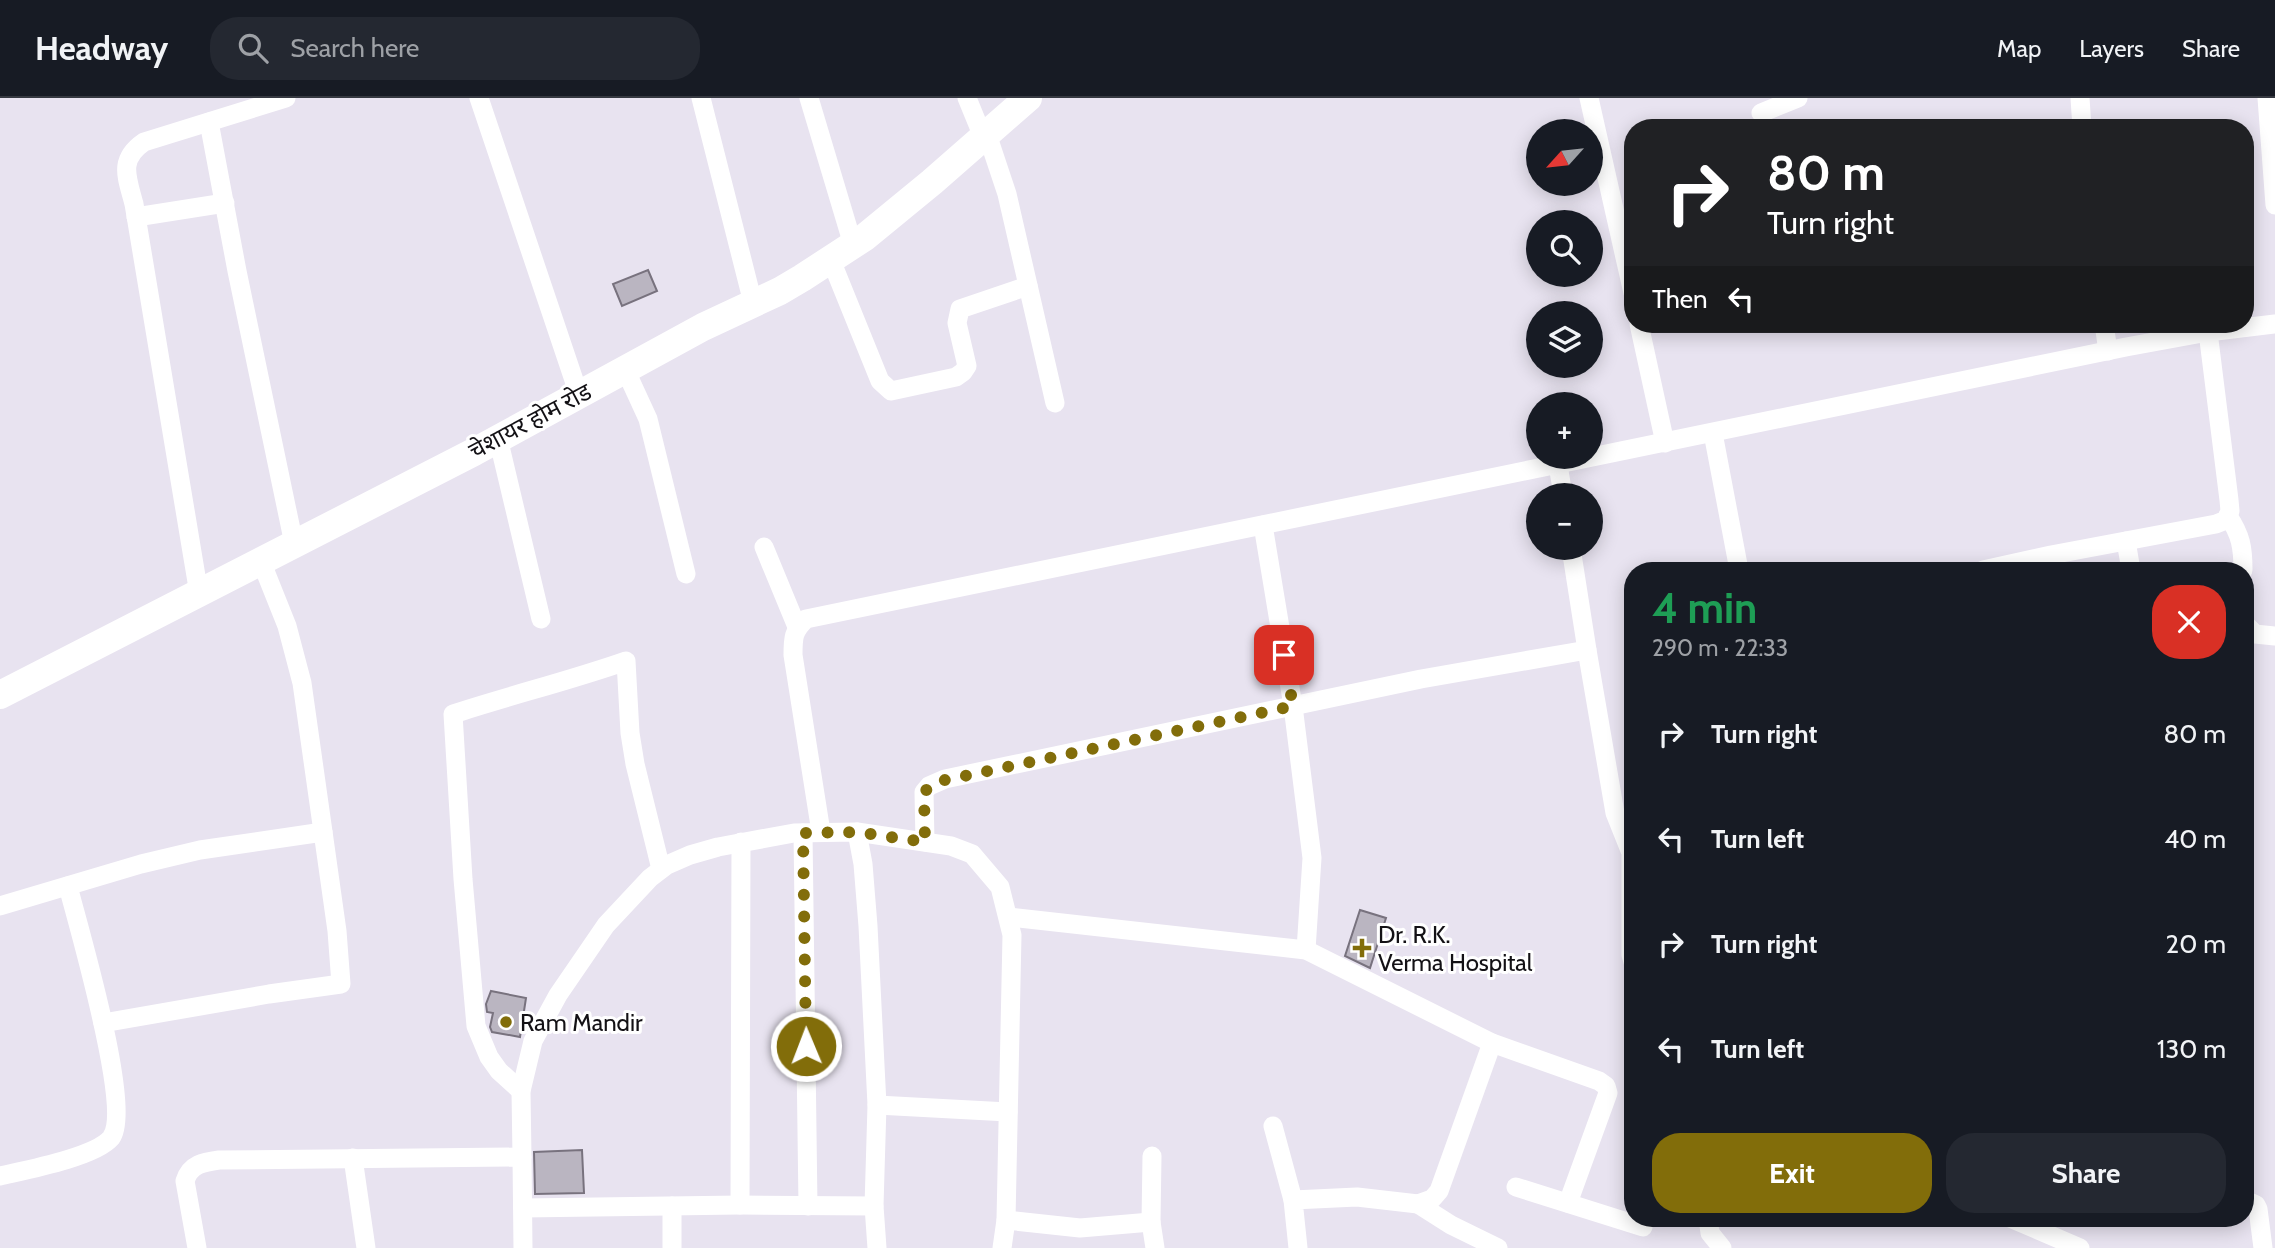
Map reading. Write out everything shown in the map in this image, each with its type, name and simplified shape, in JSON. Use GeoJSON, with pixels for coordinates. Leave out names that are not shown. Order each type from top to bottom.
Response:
{"type":"FeatureCollection","features":[{"type":"Feature","properties":{"kind":"street"},"geometry":{"type":"LineString","coordinates":[[198,594],[127,174],[127,161],[132,151],[144,142],[286,98]]}},
{"type":"Feature","properties":{"kind":"street"},"geometry":{"type":"LineString","coordinates":[[479,98],[579,395]]}},
{"type":"Feature","properties":{"kind":"street"},"geometry":{"type":"LineString","coordinates":[[701,98],[753,303]]}},
{"type":"Feature","properties":{"kind":"street"},"geometry":{"type":"LineString","coordinates":[[809,98],[842,252],[880,381],[891,391],[956,377],[963,372],[967,366],[957,323],[960,309],[1028,286]]}},
{"type":"Feature","properties":{"kind":"street"},"geometry":{"type":"LineString","coordinates":[[967,98],[985,135],[1007,194],[1055,403]]}},
{"type":"Feature","properties":{"kind":"street","name":"चेशायर होम रोड"},"geometry":{"type":"LineString","coordinates":[[0,695],[498,438],[703,327],[780,291],[842,252],[932,182],[1028,98]]}},
{"type":"Feature","properties":{"kind":"street"},"geometry":{"type":"LineString","coordinates":[[1590,98],[1624,252]]}},
{"type":"Feature","properties":{"kind":"street"},"geometry":{"type":"LineString","coordinates":[[1761,113],[1798,98]]}},
{"type":"Feature","properties":{"kind":"street"},"geometry":{"type":"LineString","coordinates":[[2080,98],[2081,119]]}},
{"type":"Feature","properties":{"kind":"street"},"geometry":{"type":"LineString","coordinates":[[2267,98],[2275,205]]}},
{"type":"Feature","properties":{"kind":"street"},"geometry":{"type":"LineString","coordinates":[[209,122],[294,544]]}},
{"type":"Feature","properties":{"kind":"street"},"geometry":{"type":"LineString","coordinates":[[136,217],[225,203]]}},
{"type":"Feature","properties":{"kind":"street"},"geometry":{"type":"LineString","coordinates":[[2254,327],[2275,324]]}},
{"type":"Feature","properties":{"kind":"street"},"geometry":{"type":"LineString","coordinates":[[1641,333],[1665,443]]}},
{"type":"Feature","properties":{"kind":"street"},"geometry":{"type":"LineString","coordinates":[[2105,333],[2108,351]]}},
{"type":"Feature","properties":{"kind":"street"},"geometry":{"type":"LineString","coordinates":[[1603,456],[2203,333]]}},
{"type":"Feature","properties":{"kind":"street"},"geometry":{"type":"LineString","coordinates":[[2208,333],[2229,500],[2228,516],[2242,541],[2243,562]]}},
{"type":"Feature","properties":{"kind":"street"},"geometry":{"type":"LineString","coordinates":[[625,369],[648,419],[686,574]]}},
{"type":"Feature","properties":{"kind":"street"},"geometry":{"type":"LineString","coordinates":[[1713,433],[1737,562]]}},
{"type":"Feature","properties":{"kind":"street"},"geometry":{"type":"LineString","coordinates":[[498,438],[541,619]]}},
{"type":"Feature","properties":{"kind":"street"},"geometry":{"type":"LineString","coordinates":[[808,1206],[812,833],[793,655],[793,639],[797,627],[806,619],[826,614],[1538,469]]}},
{"type":"Feature","properties":{"kind":"street"},"geometry":{"type":"LineString","coordinates":[[2019,562],[2216,524],[2228,516]]}},
{"type":"Feature","properties":{"kind":"street"},"geometry":{"type":"LineString","coordinates":[[1263,525],[1293,706],[1312,858],[1306,950]]}},
{"type":"Feature","properties":{"kind":"street"},"geometry":{"type":"LineString","coordinates":[[2126,541],[2130,562]]}},
{"type":"Feature","properties":{"kind":"street"},"geometry":{"type":"LineString","coordinates":[[764,547],[797,627]]}},
{"type":"Feature","properties":{"kind":"street"},"geometry":{"type":"LineString","coordinates":[[1573,560],[1615,813],[1624,836]]}},
{"type":"Feature","properties":{"kind":"street"},"geometry":{"type":"LineString","coordinates":[[103,1023],[341,984],[337,931],[308,717],[296,656],[261,561]]}},
{"type":"Feature","properties":{"kind":"street"},"geometry":{"type":"LineString","coordinates":[[2254,633],[2275,636]]}},
{"type":"Feature","properties":{"kind":"street"},"geometry":{"type":"LineString","coordinates":[[925,842],[924,792],[936,782],[1421,679],[1587,650]]}},
{"type":"Feature","properties":{"kind":"street"},"geometry":{"type":"LineString","coordinates":[[521,1091],[489,1058],[481,1044],[476,1026],[463,879],[453,714],[626,661],[630,733],[635,764],[662,869]]}},
{"type":"Feature","properties":{"kind":"street"},"geometry":{"type":"LineString","coordinates":[[0,906],[200,850],[323,832]]}},
{"type":"Feature","properties":{"kind":"street"},"geometry":{"type":"LineString","coordinates":[[857,832],[863,864],[868,926],[877,1105],[874,1206],[877,1248]]}},
{"type":"Feature","properties":{"kind":"street"},"geometry":{"type":"LineString","coordinates":[[523,1248],[521,1091],[533,1041],[558,995],[606,925],[628,900],[662,869],[690,855],[741,842],[812,833],[857,832],[951,846],[972,854],[1000,887],[1012,935],[1006,1220],[1002,1248]]}},
{"type":"Feature","properties":{"kind":"street"},"geometry":{"type":"LineString","coordinates":[[740,1205],[741,842]]}},
{"type":"Feature","properties":{"kind":"street"},"geometry":{"type":"LineString","coordinates":[[0,1176],[67,1159],[101,1147],[113,1136],[117,1116],[103,1023],[68,886]]}},
{"type":"Feature","properties":{"kind":"street"},"geometry":{"type":"LineString","coordinates":[[1009,917],[1306,950],[1492,1043],[1599,1081],[1607,1089],[1606,1099],[1568,1203]]}},
{"type":"Feature","properties":{"kind":"street"},"geometry":{"type":"LineString","coordinates":[[1418,1204],[1432,1199],[1439,1191],[1492,1043]]}},
{"type":"Feature","properties":{"kind":"street"},"geometry":{"type":"LineString","coordinates":[[877,1105],[1009,1112]]}},
{"type":"Feature","properties":{"kind":"street"},"geometry":{"type":"LineString","coordinates":[[1273,1126],[1293,1200],[1298,1248]]}},
{"type":"Feature","properties":{"kind":"street"},"geometry":{"type":"LineString","coordinates":[[1152,1156],[1151,1222],[1155,1248]]}},
{"type":"Feature","properties":{"kind":"street"},"geometry":{"type":"LineString","coordinates":[[197,1248],[186,1181],[188,1171],[200,1163],[219,1160],[522,1157]]}},
{"type":"Feature","properties":{"kind":"street"},"geometry":{"type":"LineString","coordinates":[[353,1158],[366,1248]]}},
{"type":"Feature","properties":{"kind":"street"},"geometry":{"type":"LineString","coordinates":[[1516,1187],[1624,1221]]}},
{"type":"Feature","properties":{"kind":"street"},"geometry":{"type":"LineString","coordinates":[[1293,1200],[1357,1197],[1418,1204],[1451,1225],[1498,1248]]}},
{"type":"Feature","properties":{"kind":"street"},"geometry":{"type":"LineString","coordinates":[[2254,1204],[2258,1209],[2263,1248]]}},
{"type":"Feature","properties":{"kind":"street"},"geometry":{"type":"LineString","coordinates":[[672,1206],[672,1248]]}},
{"type":"Feature","properties":{"kind":"street"},"geometry":{"type":"LineString","coordinates":[[523,1208],[874,1206]]}},
{"type":"Feature","properties":{"kind":"street"},"geometry":{"type":"LineString","coordinates":[[1006,1220],[1080,1228],[1151,1222]]}},
{"type":"Feature","properties":{"kind":"street"},"geometry":{"type":"LineString","coordinates":[[1710,1227],[1710,1233],[1722,1248]]}},
{"type":"Feature","properties":{"kind":"street"},"geometry":{"type":"LineString","coordinates":[[2031,1227],[2080,1248]]}},
{"type":"Feature","properties":{"kind":"building"},"geometry":{"type":"Polygon","coordinates":[[[648,270],[657,291],[622,306],[613,284],[648,270]]]}},
{"type":"Feature","properties":{"kind":"building"},"geometry":{"type":"Polygon","coordinates":[[[1360,910],[1386,918],[1370,968],[1345,956],[1360,910]]]}},
{"type":"Feature","properties":{"kind":"building","name":"Ram Mandir"},"geometry":{"type":"Polygon","coordinates":[[[491,991],[526,998],[520,1037],[492,1032],[490,1027],[493,1013],[487,1012],[486,1004],[491,991]]]}},
{"type":"Feature","properties":{"kind":"building"},"geometry":{"type":"Polygon","coordinates":[[[582,1150],[584,1193],[535,1194],[534,1152],[582,1150]]]}},
{"type":"Feature","properties":{"kind":"place","name":"Dr. R.K. Verma Hospital"},"geometry":{"type":"Point","coordinates":[1362,948]}},
{"type":"Feature","properties":{"kind":"place","name":"Ram Mandir"},"geometry":{"type":"Point","coordinates":[506,1022]}},
{"type":"Feature","properties":{"kind":"route"},"geometry":{"type":"LineString","coordinates":[[806,1046],[803,833],[857,832],[925,842],[924,792],[936,782],[1293,706],[1284,655]]}}]}
